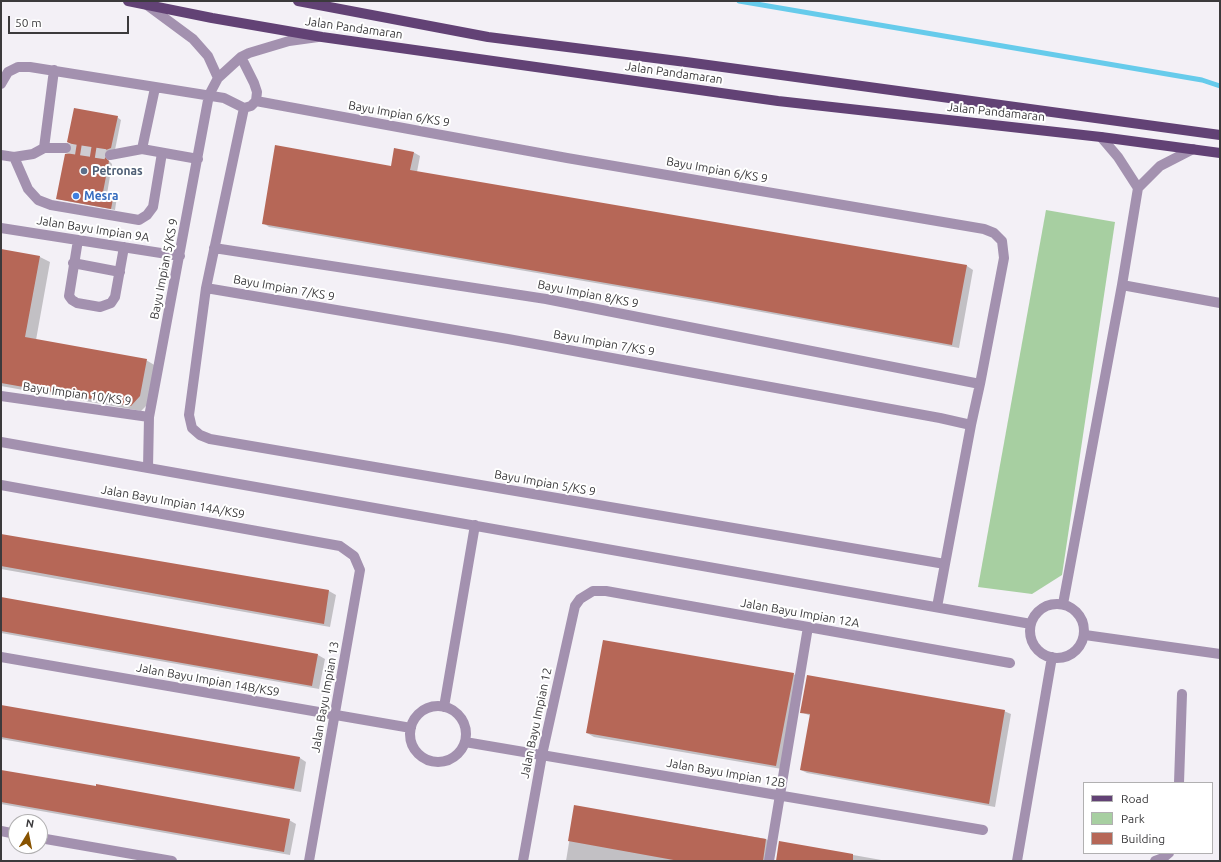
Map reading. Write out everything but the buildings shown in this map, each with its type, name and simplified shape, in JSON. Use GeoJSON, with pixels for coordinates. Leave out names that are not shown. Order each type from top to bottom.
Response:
{"type":"FeatureCollection","features":[{"type":"Feature","properties":{"kind":"main road","name":"Jalan Pandamaran"},"geometry":{"type":"LineString","coordinates":[[128,1],[212,18],[322,37],[778,100],[1101,137],[1220,153]]}},
{"type":"Feature","properties":{"kind":"main road","name":"Jalan Pandamaran"},"geometry":{"type":"LineString","coordinates":[[298,1],[488,37],[694,63],[1220,134]]}},
{"type":"Feature","properties":{"kind":"street"},"geometry":{"type":"LineString","coordinates":[[147,5],[194,39],[208,56],[218,78]]}},
{"type":"Feature","properties":{"kind":"street"},"geometry":{"type":"LineString","coordinates":[[1,84],[8,72],[18,67],[30,67],[155,88],[209,95],[224,98],[244,108],[251,106],[256,100],[257,92],[241,57],[271,45],[322,37]]}},
{"type":"Feature","properties":{"kind":"street","name":"Bayu Impian 5/KS 9"},"geometry":{"type":"LineString","coordinates":[[148,468],[149,417],[209,95],[218,78],[241,57]]}},
{"type":"Feature","properties":{"kind":"street"},"geometry":{"type":"LineString","coordinates":[[44,148],[54,70]]}},
{"type":"Feature","properties":{"kind":"street"},"geometry":{"type":"LineString","coordinates":[[142,149],[155,88]]}},
{"type":"Feature","properties":{"kind":"street","name":"Bayu Impian 6/KS 9"},"geometry":{"type":"LineString","coordinates":[[256,100],[567,158],[984,229],[994,233],[1002,241],[1004,258],[971,425]]}},
{"type":"Feature","properties":{"kind":"street"},"geometry":{"type":"LineString","coordinates":[[206,288],[244,108]]}},
{"type":"Feature","properties":{"kind":"street"},"geometry":{"type":"LineString","coordinates":[[1101,137],[1118,157],[1138,188]]}},
{"type":"Feature","properties":{"kind":"street"},"geometry":{"type":"LineString","coordinates":[[1,155],[14,157],[33,154],[44,148],[66,148]]}},
{"type":"Feature","properties":{"kind":"street"},"geometry":{"type":"LineString","coordinates":[[110,155],[142,149],[198,160]]}},
{"type":"Feature","properties":{"kind":"street"},"geometry":{"type":"LineString","coordinates":[[1063,604],[1122,285],[1138,188],[1160,166],[1193,149]]}},
{"type":"Feature","properties":{"kind":"street"},"geometry":{"type":"LineString","coordinates":[[14,157],[28,189],[38,200],[51,205],[139,220],[147,215],[153,207],[162,153]]}},
{"type":"Feature","properties":{"kind":"street","name":"Jalan Bayu Impian 9A"},"geometry":{"type":"LineString","coordinates":[[1,228],[180,256]]}},
{"type":"Feature","properties":{"kind":"street"},"geometry":{"type":"LineString","coordinates":[[78,240],[69,292],[72,300],[77,303],[100,307],[112,303],[115,297],[124,247]]}},
{"type":"Feature","properties":{"kind":"street","name":"Bayu Impian 8/KS 9"},"geometry":{"type":"LineString","coordinates":[[214,248],[546,299],[980,384]]}},
{"type":"Feature","properties":{"kind":"street"},"geometry":{"type":"LineString","coordinates":[[73,263],[120,272]]}},
{"type":"Feature","properties":{"kind":"street"},"geometry":{"type":"LineString","coordinates":[[1122,285],[1220,302]]}},
{"type":"Feature","properties":{"kind":"street","name":"Bayu Impian 5/KS 9"},"geometry":{"type":"LineString","coordinates":[[206,288],[189,415],[192,428],[200,435],[210,439],[945,564]]}},
{"type":"Feature","properties":{"kind":"street","name":"Bayu Impian 7/KS 9"},"geometry":{"type":"LineString","coordinates":[[206,288],[516,341],[932,416],[971,425]]}},
{"type":"Feature","properties":{"kind":"street","name":"Bayu Impian 10/KS 9"},"geometry":{"type":"LineString","coordinates":[[1,396],[149,417]]}},
{"type":"Feature","properties":{"kind":"street"},"geometry":{"type":"LineString","coordinates":[[937,607],[968,449],[971,425]]}},
{"type":"Feature","properties":{"kind":"street"},"geometry":{"type":"LineString","coordinates":[[1,442],[1031,624]]}},
{"type":"Feature","properties":{"kind":"street","name":"Jalan Bayu Impian 14A/KS9"},"geometry":{"type":"LineString","coordinates":[[1,485],[340,546]]}},
{"type":"Feature","properties":{"kind":"street"},"geometry":{"type":"LineString","coordinates":[[444,707],[475,526]]}},
{"type":"Feature","properties":{"kind":"street","name":"Jalan Bayu Impian 13"},"geometry":{"type":"LineString","coordinates":[[309,861],[336,716],[360,570],[354,556],[340,546]]}},
{"type":"Feature","properties":{"kind":"street","name":"Jalan Bayu Impian 12A"},"geometry":{"type":"LineString","coordinates":[[586,594],[593,591],[606,591],[1010,663]]}},
{"type":"Feature","properties":{"kind":"street","name":"Jalan Bayu Impian 12"},"geometry":{"type":"LineString","coordinates":[[522,861],[542,755],[575,606],[586,594]]}},
{"type":"Feature","properties":{"kind":"street"},"geometry":{"type":"LineString","coordinates":[[1063,604],[1071,606],[1082,618],[1085,635],[1082,643],[1069,655],[1061,658],[1052,657],[1043,654],[1032,641],[1030,632],[1031,624],[1037,613],[1046,605],[1063,604]]}},
{"type":"Feature","properties":{"kind":"street"},"geometry":{"type":"LineString","coordinates":[[769,861],[808,628]]}},
{"type":"Feature","properties":{"kind":"street"},"geometry":{"type":"LineString","coordinates":[[1085,635],[1220,654]]}},
{"type":"Feature","properties":{"kind":"street","name":"Jalan Bayu Impian 14B/KS9"},"geometry":{"type":"LineString","coordinates":[[1,657],[411,728]]}},
{"type":"Feature","properties":{"kind":"street"},"geometry":{"type":"LineString","coordinates":[[1017,861],[1052,657]]}},
{"type":"Feature","properties":{"kind":"street"},"geometry":{"type":"LineString","coordinates":[[1179,782],[1182,694]]}},
{"type":"Feature","properties":{"kind":"street"},"geometry":{"type":"LineString","coordinates":[[432,707],[444,707],[456,713],[462,720],[465,728],[465,742],[460,751],[452,758],[442,761],[432,761],[422,756],[414,749],[411,738],[411,728],[420,712],[432,707]]}},
{"type":"Feature","properties":{"kind":"street","name":"Jalan Bayu Impian 12B"},"geometry":{"type":"LineString","coordinates":[[465,742],[983,830]]}},
{"type":"Feature","properties":{"kind":"street"},"geometry":{"type":"LineString","coordinates":[[48,839],[172,861]]}},
{"type":"Feature","properties":{"kind":"street"},"geometry":{"type":"LineString","coordinates":[[1155,861],[1163,858],[1168,854]]}},
{"type":"Feature","properties":{"kind":"green space"},"geometry":{"type":"Polygon","coordinates":[[[1046,210],[1115,222],[1062,575],[1032,594],[978,587],[1046,210]]]}},
{"type":"Feature","properties":{"kind":"waterway"},"geometry":{"type":"LineString","coordinates":[[739,1],[1202,80],[1220,86]]}},
{"type":"Feature","properties":{"kind":"tunnel"},"geometry":{"type":"LineString","coordinates":[[66,148],[110,155]]}},
{"type":"Feature","properties":{"kind":"place","name":"Petronas"},"geometry":{"type":"Point","coordinates":[84,171]}},
{"type":"Feature","properties":{"kind":"place","name":"Mesra"},"geometry":{"type":"Point","coordinates":[76,196]}}]}
